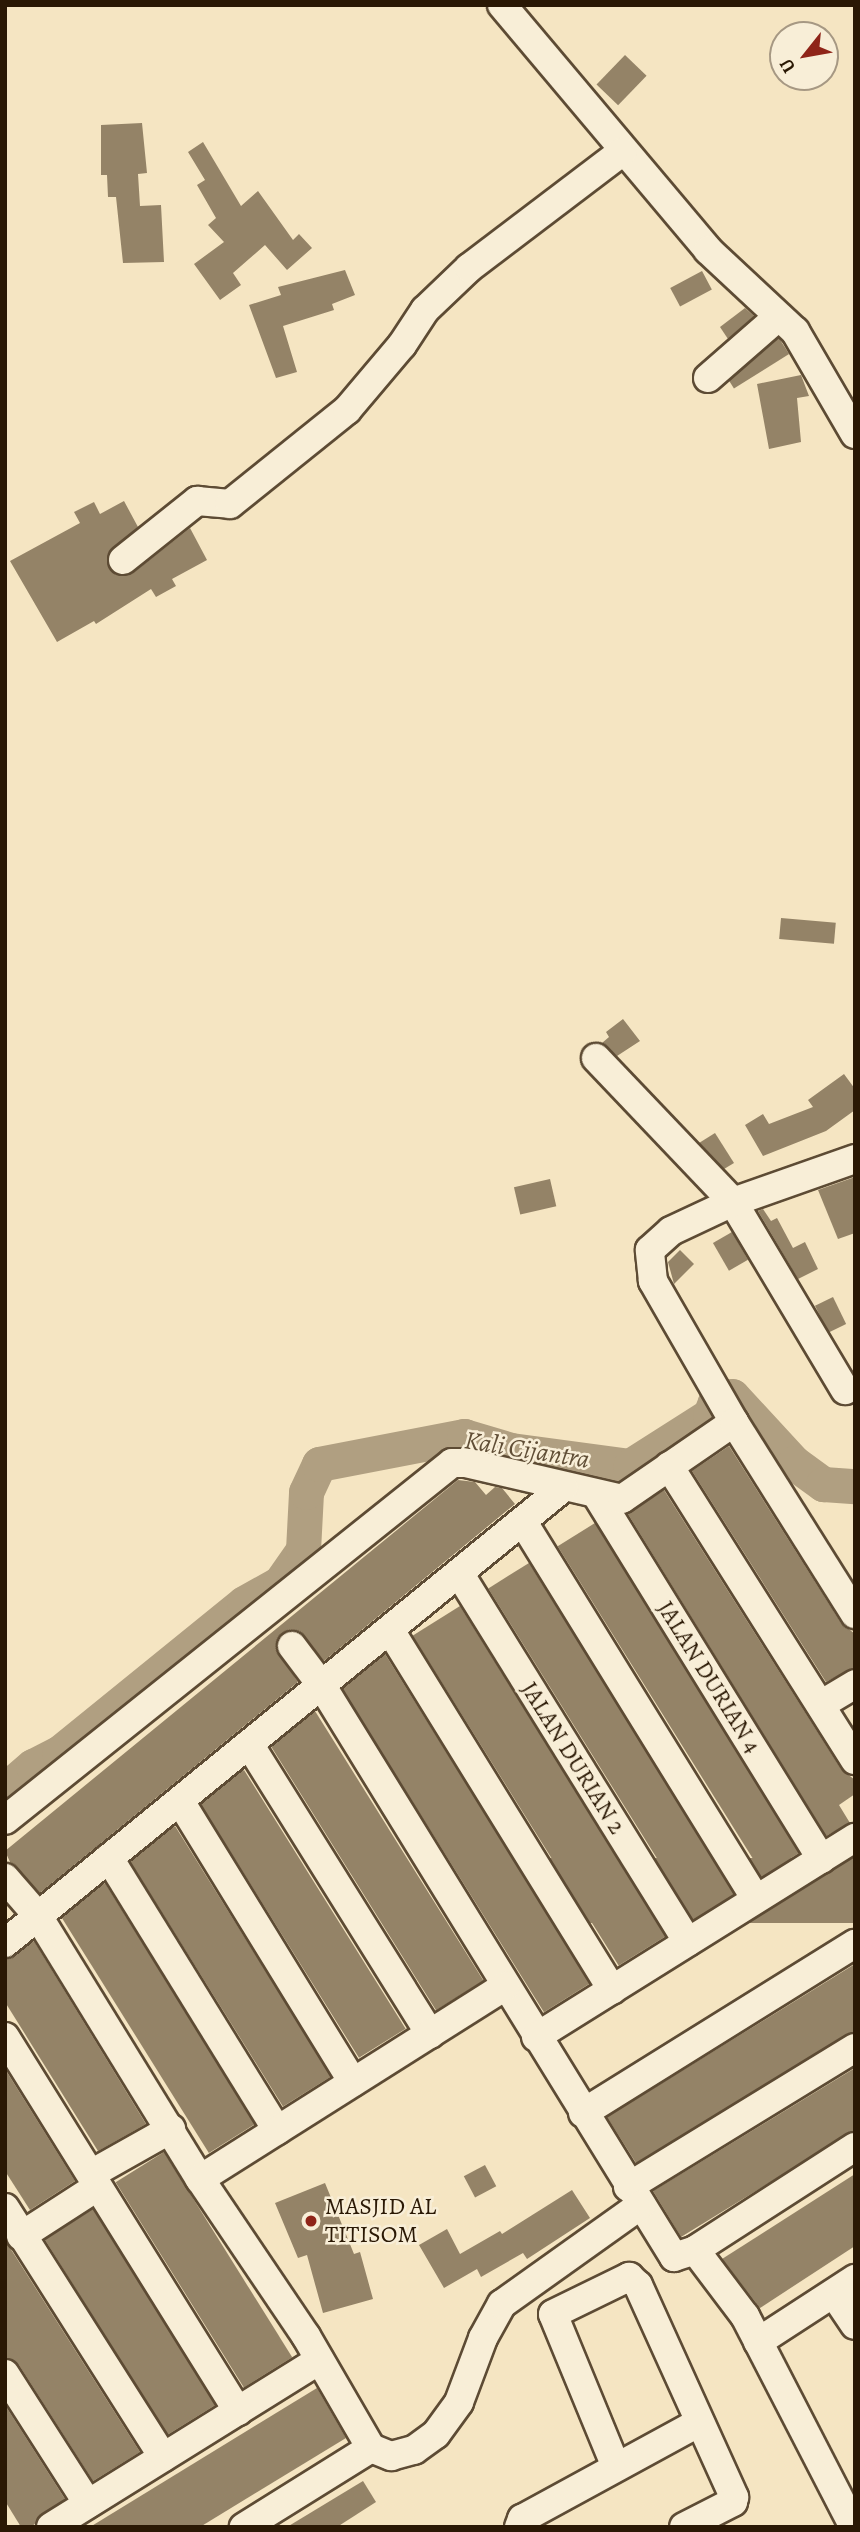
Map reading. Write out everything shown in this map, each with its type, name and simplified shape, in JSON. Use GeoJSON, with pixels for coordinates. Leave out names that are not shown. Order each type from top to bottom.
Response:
{"type":"FeatureCollection","features":[{"type":"Feature","properties":{"kind":"street"},"geometry":{"type":"LineString","coordinates":[[502,5],[622,152],[708,250],[806,345],[855,433]]}},
{"type":"Feature","properties":{"kind":"street"},"geometry":{"type":"LineString","coordinates":[[124,560],[197,501],[230,504],[347,410],[402,345],[425,310],[460,276],[622,152]]}},
{"type":"Feature","properties":{"kind":"street"},"geometry":{"type":"LineString","coordinates":[[708,378],[778,317]]}},
{"type":"Feature","properties":{"kind":"street"},"geometry":{"type":"LineString","coordinates":[[596,1058],[733,1202],[845,1390]]}},
{"type":"Feature","properties":{"kind":"street"},"geometry":{"type":"LineString","coordinates":[[855,1159],[733,1202],[656,1242],[649,1262],[653,1281],[712,1378],[731,1417],[855,1614]]}},
{"type":"Feature","properties":{"kind":"street"},"geometry":{"type":"LineString","coordinates":[[5,1820],[452,1463],[467,1463],[622,1500],[731,1417]]}},
{"type":"Feature","properties":{"kind":"street"},"geometry":{"type":"LineString","coordinates":[[668,1466],[822,1704],[855,1760]]}},
{"type":"Feature","properties":{"kind":"street"},"geometry":{"type":"LineString","coordinates":[[5,1944],[564,1487]]}},
{"type":"Feature","properties":{"kind":"street","name":"JALAN DURIAN 4"},"geometry":{"type":"LineString","coordinates":[[596,1494],[821,1859]]}},
{"type":"Feature","properties":{"kind":"street"},"geometry":{"type":"LineString","coordinates":[[523,1521],[756,1899]]}},
{"type":"Feature","properties":{"kind":"street","name":"JALAN DURIAN 2"},"geometry":{"type":"LineString","coordinates":[[458,1573],[688,1942]]}},
{"type":"Feature","properties":{"kind":"street"},"geometry":{"type":"LineString","coordinates":[[390,1630],[612,1990]]}},
{"type":"Feature","properties":{"kind":"street"},"geometry":{"type":"LineString","coordinates":[[292,1646],[321,1686],[674,2257],[695,2250],[855,2147]]}},
{"type":"Feature","properties":{"kind":"street"},"geometry":{"type":"LineString","coordinates":[[822,1704],[855,1684]]}},
{"type":"Feature","properties":{"kind":"street"},"geometry":{"type":"LineString","coordinates":[[249,1744],[430,2034]]}},
{"type":"Feature","properties":{"kind":"street"},"geometry":{"type":"LineString","coordinates":[[180,1801],[353,2082]]}},
{"type":"Feature","properties":{"kind":"street"},"geometry":{"type":"LineString","coordinates":[[536,2037],[855,1838]]}},
{"type":"Feature","properties":{"kind":"street"},"geometry":{"type":"LineString","coordinates":[[109,1858],[278,2130]]}},
{"type":"Feature","properties":{"kind":"street"},"geometry":{"type":"LineString","coordinates":[[5,1878],[38,1916],[200,2179],[319,2360],[371,2448],[391,2456],[414,2450],[436,2434],[459,2402],[483,2338],[502,2305],[635,2196],[855,2048]]}},
{"type":"Feature","properties":{"kind":"street"},"geometry":{"type":"LineString","coordinates":[[583,2113],[855,1944]]}},
{"type":"Feature","properties":{"kind":"street"},"geometry":{"type":"LineString","coordinates":[[200,2179],[505,1986]]}},
{"type":"Feature","properties":{"kind":"street"},"geometry":{"type":"LineString","coordinates":[[5,2037],[88,2184],[238,2411]]}},
{"type":"Feature","properties":{"kind":"street"},"geometry":{"type":"LineString","coordinates":[[22,2236],[88,2184],[171,2129]]}},
{"type":"Feature","properties":{"kind":"street"},"geometry":{"type":"LineString","coordinates":[[5,2208],[163,2457]]}},
{"type":"Feature","properties":{"kind":"street"},"geometry":{"type":"LineString","coordinates":[[695,2250],[745,2316],[854,2527]]}},
{"type":"Feature","properties":{"kind":"street"},"geometry":{"type":"LineString","coordinates":[[617,2467],[554,2310],[629,2277],[634,2280],[734,2499],[684,2527]]}},
{"type":"Feature","properties":{"kind":"street"},"geometry":{"type":"LineString","coordinates":[[758,2342],[844,2287],[855,2325]]}},
{"type":"Feature","properties":{"kind":"street"},"geometry":{"type":"LineString","coordinates":[[51,2527],[319,2360]]}},
{"type":"Feature","properties":{"kind":"street"},"geometry":{"type":"LineString","coordinates":[[5,2374],[88,2504]]}},
{"type":"Feature","properties":{"kind":"street"},"geometry":{"type":"LineString","coordinates":[[519,2527],[522,2519],[698,2423]]}},
{"type":"Feature","properties":{"kind":"street"},"geometry":{"type":"LineString","coordinates":[[244,2527],[371,2448]]}},
{"type":"Feature","properties":{"kind":"building"},"geometry":{"type":"Polygon","coordinates":[[[625,55],[647,76],[618,105],[597,84],[625,55]]]}},
{"type":"Feature","properties":{"kind":"building"},"geometry":{"type":"Polygon","coordinates":[[[142,123],[147,173],[138,174],[140,206],[161,205],[164,262],[123,263],[116,197],[108,197],[107,175],[101,175],[101,125],[142,123]]]}},
{"type":"Feature","properties":{"kind":"building"},"geometry":{"type":"Polygon","coordinates":[[[203,142],[241,206],[258,191],[293,240],[299,234],[312,248],[287,270],[265,245],[233,273],[241,285],[220,300],[194,264],[224,242],[208,225],[216,218],[197,185],[205,180],[188,152],[203,142]]]}},
{"type":"Feature","properties":{"kind":"building"},"geometry":{"type":"Polygon","coordinates":[[[345,270],[355,295],[332,304],[334,310],[283,326],[297,372],[276,378],[249,305],[281,295],[278,287],[345,270]]]}},
{"type":"Feature","properties":{"kind":"building"},"geometry":{"type":"Polygon","coordinates":[[[702,271],[712,290],[680,306],[670,288],[702,271]]]}},
{"type":"Feature","properties":{"kind":"building"},"geometry":{"type":"Polygon","coordinates":[[[745,308],[754,316],[728,339],[720,327],[745,308]]]}},
{"type":"Feature","properties":{"kind":"building"},"geometry":{"type":"Polygon","coordinates":[[[779,338],[789,354],[734,389],[724,372],[779,338]]]}},
{"type":"Feature","properties":{"kind":"building"},"geometry":{"type":"Polygon","coordinates":[[[801,375],[809,396],[797,398],[801,442],[769,449],[757,384],[801,375]]]}},
{"type":"Feature","properties":{"kind":"building"},"geometry":{"type":"Polygon","coordinates":[[[124,501],[138,527],[108,553],[107,563],[116,575],[133,573],[190,528],[207,560],[172,579],[176,586],[156,597],[151,589],[96,624],[94,621],[57,642],[10,561],[80,523],[74,512],[94,502],[100,514],[124,501]]]}},
{"type":"Feature","properties":{"kind":"building"},"geometry":{"type":"Polygon","coordinates":[[[781,918],[836,923],[834,944],[779,939],[781,918]]]}},
{"type":"Feature","properties":{"kind":"building"},"geometry":{"type":"Polygon","coordinates":[[[623,1019],[640,1041],[617,1056],[602,1043],[609,1037],[606,1032],[623,1019]]]}},
{"type":"Feature","properties":{"kind":"building"},"geometry":{"type":"Polygon","coordinates":[[[844,1074],[855,1089],[855,1110],[826,1131],[763,1156],[745,1125],[763,1114],[769,1124],[813,1107],[808,1100],[844,1074]]]}},
{"type":"Feature","properties":{"kind":"building"},"geometry":{"type":"Polygon","coordinates":[[[715,1133],[734,1163],[724,1169],[699,1143],[715,1133]]]}},
{"type":"Feature","properties":{"kind":"building"},"geometry":{"type":"Polygon","coordinates":[[[855,1177],[855,1233],[838,1239],[818,1190],[855,1177]]]}},
{"type":"Feature","properties":{"kind":"building"},"geometry":{"type":"Polygon","coordinates":[[[550,1179],[556,1206],[520,1215],[514,1187],[550,1179]]]}},
{"type":"Feature","properties":{"kind":"building"},"geometry":{"type":"Polygon","coordinates":[[[763,1209],[771,1221],[777,1218],[793,1248],[805,1242],[818,1269],[798,1279],[758,1211],[763,1209]]]}},
{"type":"Feature","properties":{"kind":"building"},"geometry":{"type":"Polygon","coordinates":[[[732,1232],[748,1260],[729,1271],[713,1243],[732,1232]]]}},
{"type":"Feature","properties":{"kind":"building"},"geometry":{"type":"Polygon","coordinates":[[[680,1250],[694,1264],[674,1284],[668,1262],[680,1250]]]}},
{"type":"Feature","properties":{"kind":"building"},"geometry":{"type":"Polygon","coordinates":[[[833,1297],[846,1324],[828,1333],[815,1306],[833,1297]]]}},
{"type":"Feature","properties":{"kind":"building"},"geometry":{"type":"Polygon","coordinates":[[[729,1446],[841,1623],[855,1634],[855,1667],[826,1682],[692,1471],[729,1446]]]}},
{"type":"Feature","properties":{"kind":"building"},"geometry":{"type":"Polygon","coordinates":[[[458,1480],[475,1482],[486,1495],[495,1487],[502,1488],[515,1504],[324,1661],[299,1631],[282,1633],[276,1649],[298,1682],[40,1893],[10,1862],[5,1851],[458,1480]]]}},
{"type":"Feature","properties":{"kind":"building"},"geometry":{"type":"Polygon","coordinates":[[[664,1490],[841,1769],[855,1780],[855,1794],[839,1805],[850,1823],[826,1836],[628,1514],[664,1490]]]}},
{"type":"Feature","properties":{"kind":"building"},"geometry":{"type":"Polygon","coordinates":[[[595,1523],[801,1852],[763,1875],[558,1546],[595,1523]]]}},
{"type":"Feature","properties":{"kind":"building"},"geometry":{"type":"Polygon","coordinates":[[[529,1563],[735,1893],[694,1918],[488,1588],[529,1563]]]}},
{"type":"Feature","properties":{"kind":"building"},"geometry":{"type":"Polygon","coordinates":[[[460,1606],[666,1936],[619,1966],[413,1636],[460,1606]]]}},
{"type":"Feature","properties":{"kind":"building"},"geometry":{"type":"Polygon","coordinates":[[[385,1654],[591,1983],[544,2012],[338,1683],[385,1654]]]}},
{"type":"Feature","properties":{"kind":"building"},"geometry":{"type":"Polygon","coordinates":[[[315,1711],[484,1981],[436,2010],[268,1741],[315,1711]]]}},
{"type":"Feature","properties":{"kind":"building"},"geometry":{"type":"Polygon","coordinates":[[[244,1770],[406,2029],[359,2058],[197,1799],[244,1770]]]}},
{"type":"Feature","properties":{"kind":"building"},"geometry":{"type":"Polygon","coordinates":[[[175,1826],[331,2076],[283,2106],[127,1856],[175,1826]]]}},
{"type":"Feature","properties":{"kind":"building"},"geometry":{"type":"Polygon","coordinates":[[[510,1858],[855,1858],[855,1923],[510,1923],[510,1858]]]}},
{"type":"Feature","properties":{"kind":"building"},"geometry":{"type":"Polygon","coordinates":[[[105,1883],[255,2124],[209,2153],[58,1912],[105,1883]]]}},
{"type":"Feature","properties":{"kind":"building"},"geometry":{"type":"Polygon","coordinates":[[[34,1941],[146,2124],[98,2151],[5,2002],[5,1959],[34,1941]]]}},
{"type":"Feature","properties":{"kind":"building"},"geometry":{"type":"Polygon","coordinates":[[[855,1964],[855,2031],[636,2163],[607,2117],[855,1964]]]}},
{"type":"Feature","properties":{"kind":"building"},"geometry":{"type":"Polygon","coordinates":[[[855,2068],[855,2130],[681,2237],[653,2191],[855,2068]]]}},
{"type":"Feature","properties":{"kind":"building"},"geometry":{"type":"Polygon","coordinates":[[[5,2069],[75,2181],[30,2210],[5,2171],[5,2069]]]}},
{"type":"Feature","properties":{"kind":"building"},"geometry":{"type":"Polygon","coordinates":[[[164,2152],[292,2357],[244,2387],[116,2182],[164,2152]]]}},
{"type":"Feature","properties":{"kind":"building"},"geometry":{"type":"Polygon","coordinates":[[[485,2165],[496,2186],[475,2197],[464,2176],[485,2165]]]}},
{"type":"Feature","properties":{"kind":"building"},"geometry":{"type":"Polygon","coordinates":[[[855,2174],[855,2246],[760,2308],[722,2259],[855,2174]]]}},
{"type":"Feature","properties":{"kind":"building"},"geometry":{"type":"Polygon","coordinates":[[[325,2183],[354,2254],[360,2252],[373,2299],[323,2313],[307,2255],[298,2258],[275,2203],[325,2183]]]}},
{"type":"Feature","properties":{"kind":"building"},"geometry":{"type":"Polygon","coordinates":[[[572,2190],[590,2218],[527,2259],[523,2253],[481,2277],[477,2269],[444,2288],[419,2245],[447,2229],[460,2254],[500,2231],[502,2234],[572,2190]]]}},
{"type":"Feature","properties":{"kind":"building"},"geometry":{"type":"Polygon","coordinates":[[[93,2209],[215,2405],[167,2435],[45,2239],[93,2209]]]}},
{"type":"Feature","properties":{"kind":"building"},"geometry":{"type":"Polygon","coordinates":[[[5,2240],[140,2452],[93,2481],[19,2365],[5,2358],[5,2240]]]}},
{"type":"Feature","properties":{"kind":"building"},"geometry":{"type":"Polygon","coordinates":[[[317,2388],[346,2438],[200,2527],[90,2527],[317,2388]]]}},
{"type":"Feature","properties":{"kind":"building"},"geometry":{"type":"Polygon","coordinates":[[[5,2405],[65,2499],[31,2527],[21,2527],[5,2501],[5,2405]]]}},
{"type":"Feature","properties":{"kind":"building"},"geometry":{"type":"Polygon","coordinates":[[[363,2481],[376,2502],[337,2527],[287,2527],[363,2481]]]}},
{"type":"Feature","properties":{"kind":"waterway","name":"Kali Cijantra"},"geometry":{"type":"LineString","coordinates":[[5,1790],[33,1766],[59,1753],[244,1603],[280,1583],[303,1550],[306,1492],[319,1464],[464,1436],[511,1450],[630,1466],[710,1415],[715,1402],[732,1396],[794,1463],[823,1484],[855,1486]]}},
{"type":"Feature","properties":{"kind":"place","name":"MASJID AL TITISOM"},"geometry":{"type":"Point","coordinates":[311,2221]}}]}
